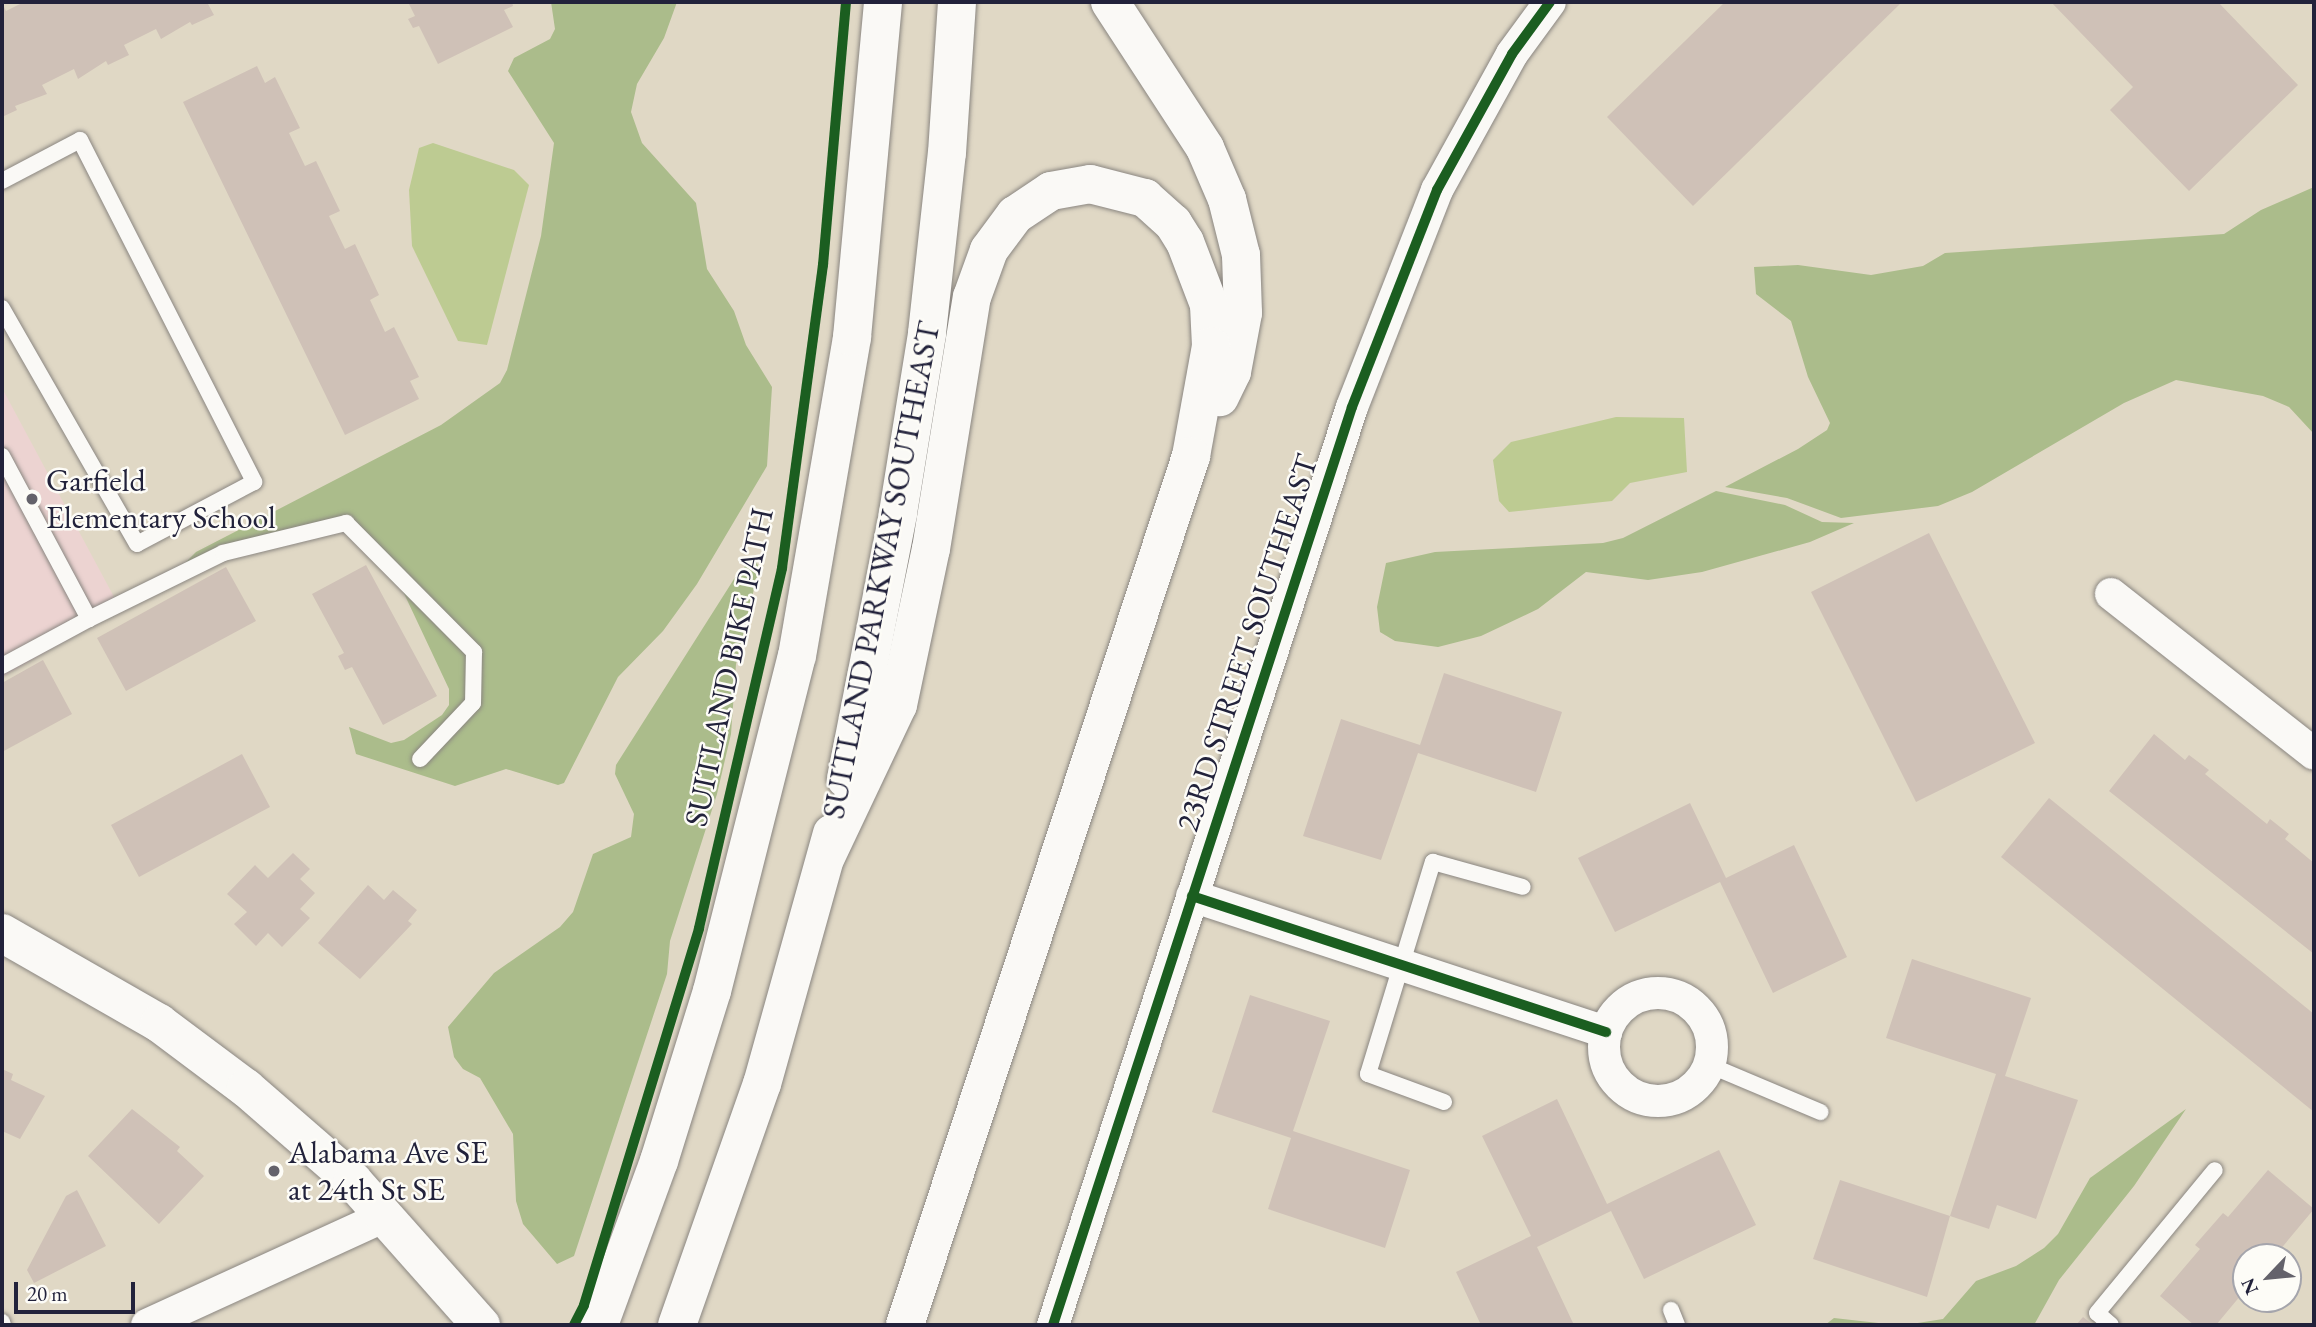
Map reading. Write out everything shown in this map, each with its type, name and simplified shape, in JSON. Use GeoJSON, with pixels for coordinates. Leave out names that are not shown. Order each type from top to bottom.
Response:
{"type":"FeatureCollection","features":[{"type":"Feature","properties":{"kind":"main road","name":"SUITLAND PARKWAY SOUTHEAST"},"geometry":{"type":"LineString","coordinates":[[599,1325],[659,1161],[712,991],[797,656],[852,337],[883,2]]}},
{"type":"Feature","properties":{"kind":"main road","name":"SUITLAND PARKWAY SOUTHEAST"},"geometry":{"type":"LineString","coordinates":[[677,1325],[762,1084],[826,857],[863,703],[912,434],[942,201],[957,2]]}},
{"type":"Feature","properties":{"kind":"main road"},"geometry":{"type":"LineString","coordinates":[[905,1325],[1191,456],[1232,372],[1240,340],[1241,255],[1227,199],[1205,148],[1110,2]]}},
{"type":"Feature","properties":{"kind":"main road"},"geometry":{"type":"LineString","coordinates":[[826,857],[898,705],[931,549],[978,273],[1002,231],[1032,202],[1070,185],[1111,186],[1145,198],[1173,223],[1185,242],[1203,282],[1211,326],[1191,456]]}},
{"type":"Feature","properties":{"kind":"main road"},"geometry":{"type":"LineString","coordinates":[[2,933],[114,995],[201,1053],[285,1120],[385,1216],[481,1325]]}},
{"type":"Feature","properties":{"kind":"street","name":"23RD STREET SOUTHEAST"},"geometry":{"type":"LineString","coordinates":[[1053,1325],[1352,407],[1413,247],[1466,134],[1512,54],[1549,2]]}},
{"type":"Feature","properties":{"kind":"street"},"geometry":{"type":"LineString","coordinates":[[2111,594],[2314,754]]}},
{"type":"Feature","properties":{"kind":"street"},"geometry":{"type":"LineString","coordinates":[[1192,896],[1606,1032]]}},
{"type":"Feature","properties":{"kind":"street"},"geometry":{"type":"LineString","coordinates":[[1659,992],[1675,996],[1702,1016],[1711,1040],[1709,1065],[1689,1091],[1657,1101],[1640,1098],[1614,1078],[1606,1062],[1606,1032],[1627,1002],[1659,992]]}},
{"type":"Feature","properties":{"kind":"street"},"geometry":{"type":"LineString","coordinates":[[147,1325],[385,1216]]}},
{"type":"Feature","properties":{"kind":"lane"},"geometry":{"type":"LineString","coordinates":[[2,181],[80,140],[254,482],[137,544],[2,308]]}},
{"type":"Feature","properties":{"kind":"lane"},"geometry":{"type":"LineString","coordinates":[[2,456],[89,619]]}},
{"type":"Feature","properties":{"kind":"lane"},"geometry":{"type":"LineString","coordinates":[[2,666],[89,619],[223,553],[346,523],[474,652],[473,703],[420,759]]}},
{"type":"Feature","properties":{"kind":"lane"},"geometry":{"type":"LineString","coordinates":[[1444,1102],[1367,1074],[1433,862],[1523,887]]}},
{"type":"Feature","properties":{"kind":"lane"},"geometry":{"type":"LineString","coordinates":[[1709,1065],[1820,1112]]}},
{"type":"Feature","properties":{"kind":"lane"},"geometry":{"type":"LineString","coordinates":[[2110,1325],[2096,1313],[2215,1170]]}},
{"type":"Feature","properties":{"kind":"shaded area","name":"Garfield Elementary School"},"geometry":{"type":"Polygon","coordinates":[[[2,388],[121,610],[2,677],[2,388]]]}},
{"type":"Feature","properties":{"kind":"green space"},"geometry":{"type":"Polygon","coordinates":[[[551,2],[677,2],[664,38],[637,84],[631,112],[642,143],[696,203],[707,269],[734,311],[746,345],[772,387],[767,466],[697,584],[663,631],[618,677],[564,783],[558,785],[506,769],[455,786],[356,754],[349,727],[391,743],[404,740],[442,715],[449,705],[449,689],[392,568],[350,530],[270,545],[222,544],[178,570],[196,552],[441,425],[500,383],[507,370],[541,236],[554,143],[508,71],[514,58],[550,39],[555,29],[551,2]]]}},
{"type":"Feature","properties":{"kind":"green space"},"geometry":{"type":"Polygon","coordinates":[[[433,143],[514,170],[529,185],[487,345],[458,341],[412,246],[409,190],[419,148],[433,143]]]}},
{"type":"Feature","properties":{"kind":"green space"},"geometry":{"type":"Polygon","coordinates":[[[2314,187],[2314,434],[2289,407],[2263,396],[2176,380],[2124,403],[1972,492],[1938,506],[1841,518],[1787,498],[1725,487],[1798,449],[1827,430],[1830,423],[1808,377],[1791,321],[1756,294],[1754,267],[1798,265],[1871,275],[1923,266],[1945,253],[2224,234],[2261,210],[2314,187]]]}},
{"type":"Feature","properties":{"kind":"green space"},"geometry":{"type":"Polygon","coordinates":[[[1616,417],[1684,418],[1687,472],[1630,483],[1612,501],[1509,512],[1499,501],[1493,460],[1511,442],[1616,417]]]}},
{"type":"Feature","properties":{"kind":"green space"},"geometry":{"type":"Polygon","coordinates":[[[1716,491],[1785,505],[1822,522],[1854,523],[1810,542],[1702,572],[1648,580],[1586,572],[1538,609],[1481,636],[1438,647],[1395,641],[1380,632],[1377,607],[1386,563],[1435,552],[1603,543],[1623,538],[1716,491]]]}},
{"type":"Feature","properties":{"kind":"green space"},"geometry":{"type":"Polygon","coordinates":[[[754,556],[759,568],[736,664],[731,734],[717,794],[670,941],[667,974],[574,1256],[557,1264],[523,1224],[516,1201],[513,1134],[480,1078],[463,1069],[454,1057],[448,1027],[494,973],[560,927],[573,912],[593,854],[631,837],[634,814],[615,774],[616,765],[734,579],[754,556]]]}},
{"type":"Feature","properties":{"kind":"green space"},"geometry":{"type":"Polygon","coordinates":[[[2186,1109],[2134,1186],[2059,1280],[2034,1325],[1905,1325],[1943,1319],[1976,1281],[2016,1266],[2044,1248],[2058,1234],[2090,1178],[2186,1109]]]}},
{"type":"Feature","properties":{"kind":"green space"},"geometry":{"type":"Polygon","coordinates":[[[1834,1318],[1896,1325],[1825,1325],[1834,1318]]]}},
{"type":"Feature","properties":{"kind":"building"},"geometry":{"type":"Polygon","coordinates":[[[24,2],[213,2],[208,4],[214,15],[192,25],[190,22],[161,39],[156,29],[124,45],[129,55],[108,65],[106,61],[78,79],[74,69],[42,85],[47,94],[15,106],[17,110],[2,117],[2,3],[6,11],[24,2]]]}},
{"type":"Feature","properties":{"kind":"building"},"geometry":{"type":"Polygon","coordinates":[[[408,2],[512,2],[513,6],[504,10],[513,27],[438,64],[419,26],[413,28],[408,19],[415,16],[408,2]]]}},
{"type":"Feature","properties":{"kind":"building"},"geometry":{"type":"Polygon","coordinates":[[[1725,2],[1902,2],[1693,206],[1607,117],[1725,2]]]}},
{"type":"Feature","properties":{"kind":"building"},"geometry":{"type":"Polygon","coordinates":[[[2051,2],[2218,2],[2298,85],[2189,191],[2110,110],[2133,87],[2051,2]]]}},
{"type":"Feature","properties":{"kind":"building"},"geometry":{"type":"Polygon","coordinates":[[[257,66],[265,83],[275,77],[300,128],[289,133],[305,166],[316,161],[340,211],[329,216],[345,249],[355,244],[379,295],[370,300],[385,332],[394,327],[419,377],[410,381],[419,399],[345,435],[183,102],[257,66]]]}},
{"type":"Feature","properties":{"kind":"building"},"geometry":{"type":"Polygon","coordinates":[[[1929,533],[2035,743],[1916,802],[1811,592],[1929,533]]]}},
{"type":"Feature","properties":{"kind":"building"},"geometry":{"type":"Polygon","coordinates":[[[366,565],[437,696],[383,725],[352,667],[345,670],[338,656],[344,653],[312,594],[366,565]]]}},
{"type":"Feature","properties":{"kind":"building"},"geometry":{"type":"Polygon","coordinates":[[[226,567],[256,621],[126,691],[97,638],[226,567]]]}},
{"type":"Feature","properties":{"kind":"building"},"geometry":{"type":"Polygon","coordinates":[[[43,660],[72,714],[2,752],[2,683],[43,660]]]}},
{"type":"Feature","properties":{"kind":"building"},"geometry":{"type":"Polygon","coordinates":[[[1444,673],[1562,712],[1536,792],[1418,753],[1381,860],[1303,836],[1341,719],[1420,745],[1444,673]]]}},
{"type":"Feature","properties":{"kind":"building"},"geometry":{"type":"Polygon","coordinates":[[[2154,734],[2185,760],[2189,755],[2209,770],[2205,774],[2267,824],[2270,819],[2289,834],[2285,839],[2314,863],[2314,954],[2109,791],[2154,734]]]}},
{"type":"Feature","properties":{"kind":"building"},"geometry":{"type":"Polygon","coordinates":[[[242,754],[270,807],[139,877],[111,825],[242,754]]]}},
{"type":"Feature","properties":{"kind":"building"},"geometry":{"type":"Polygon","coordinates":[[[2049,798],[2314,1014],[2314,1112],[2001,857],[2049,798]]]}},
{"type":"Feature","properties":{"kind":"building"},"geometry":{"type":"Polygon","coordinates":[[[1690,803],[1726,878],[1794,845],[1847,957],[1773,993],[1720,882],[1615,932],[1578,858],[1690,803]]]}},
{"type":"Feature","properties":{"kind":"building"},"geometry":{"type":"Polygon","coordinates":[[[293,853],[310,869],[300,879],[315,893],[300,909],[310,918],[282,947],[268,933],[256,946],[234,924],[247,912],[227,894],[255,865],[268,878],[293,853]]]}},
{"type":"Feature","properties":{"kind":"building"},"geometry":{"type":"Polygon","coordinates":[[[368,885],[384,900],[393,890],[417,910],[408,921],[412,924],[360,979],[318,943],[368,885]]]}},
{"type":"Feature","properties":{"kind":"building"},"geometry":{"type":"Polygon","coordinates":[[[1912,959],[2031,998],[2005,1076],[2078,1100],[2036,1219],[1997,1205],[1989,1229],[1950,1216],[1996,1074],[1886,1038],[1912,959]]]}},
{"type":"Feature","properties":{"kind":"building"},"geometry":{"type":"Polygon","coordinates":[[[1250,995],[1330,1021],[1293,1131],[1410,1170],[1385,1248],[1268,1209],[1291,1138],[1212,1112],[1250,995]]]}},
{"type":"Feature","properties":{"kind":"building"},"geometry":{"type":"Polygon","coordinates":[[[2,1069],[13,1074],[11,1080],[45,1096],[20,1139],[2,1131],[2,1069]]]}},
{"type":"Feature","properties":{"kind":"building"},"geometry":{"type":"Polygon","coordinates":[[[1557,1099],[1607,1204],[1719,1150],[1756,1225],[1644,1279],[1611,1211],[1537,1247],[1574,1325],[1481,1325],[1456,1272],[1531,1236],[1482,1136],[1557,1099]]]}},
{"type":"Feature","properties":{"kind":"building"},"geometry":{"type":"Polygon","coordinates":[[[132,1109],[180,1147],[177,1151],[204,1176],[159,1224],[88,1156],[132,1109]]]}},
{"type":"Feature","properties":{"kind":"building"},"geometry":{"type":"Polygon","coordinates":[[[2268,1170],[2314,1209],[2286,1243],[2232,1243],[2232,1306],[2216,1325],[2194,1325],[2160,1296],[2200,1249],[2195,1245],[2223,1213],[2228,1217],[2268,1170]]]}},
{"type":"Feature","properties":{"kind":"building"},"geometry":{"type":"Polygon","coordinates":[[[1840,1180],[1950,1216],[1927,1297],[1813,1259],[1840,1180]]]}},
{"type":"Feature","properties":{"kind":"building"},"geometry":{"type":"Polygon","coordinates":[[[77,1190],[106,1246],[34,1283],[27,1270],[66,1196],[77,1190]]]}},
{"type":"Feature","properties":{"kind":"building"},"geometry":{"type":"Polygon","coordinates":[[[2083,1317],[2093,1325],[2076,1325],[2083,1317]]]}},
{"type":"Feature","properties":{"kind":"cycle path","name":"SUITLAND BIKE PATH"},"geometry":{"type":"LineString","coordinates":[[574,1325],[584,1305],[699,928],[782,568],[823,265],[846,2]]}},
{"type":"Feature","properties":{"kind":"cycle path"},"geometry":{"type":"LineString","coordinates":[[1053,1325],[1352,407],[1437,190],[1512,54],[1550,2]]}},
{"type":"Feature","properties":{"kind":"cycle path"},"geometry":{"type":"LineString","coordinates":[[1192,896],[1606,1032]]}},
{"type":"Feature","properties":{"kind":"place","name":"Garfield Elementary School"},"geometry":{"type":"Point","coordinates":[32,499]}},
{"type":"Feature","properties":{"kind":"place","name":"Alabama Ave SE at 24th St SE"},"geometry":{"type":"Point","coordinates":[274,1171]}}]}
